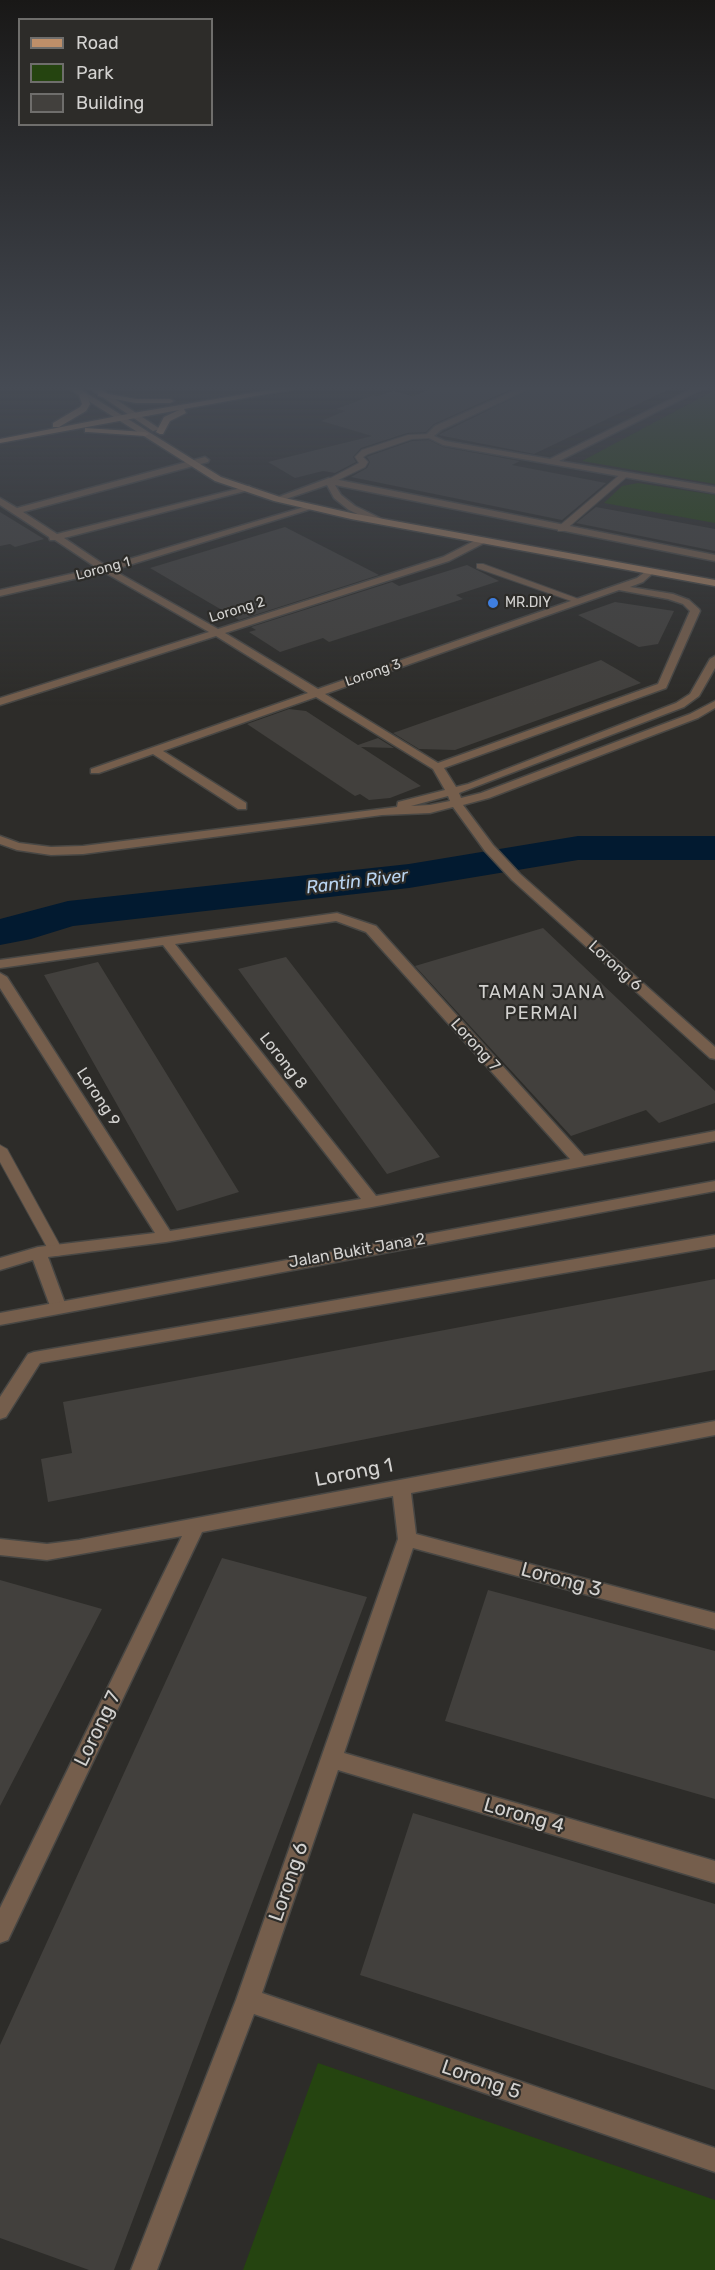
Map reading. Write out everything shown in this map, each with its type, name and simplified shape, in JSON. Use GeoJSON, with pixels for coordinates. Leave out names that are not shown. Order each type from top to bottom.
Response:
{"type":"FeatureCollection","features":[{"type":"Feature","properties":{"kind":"main road"},"geometry":{"type":"LineString","coordinates":[[263,494],[308,507],[379,522],[715,583]]}},
{"type":"Feature","properties":{"kind":"street"},"geometry":{"type":"LineString","coordinates":[[15,511],[80,494]]}},
{"type":"Feature","properties":{"kind":"street"},"geometry":{"type":"LineString","coordinates":[[53,538],[229,494]]}},
{"type":"Feature","properties":{"kind":"street"},"geometry":{"type":"LineString","coordinates":[[277,499],[292,494]]}},
{"type":"Feature","properties":{"kind":"street"},"geometry":{"type":"LineString","coordinates":[[336,494],[352,508],[379,522]]}},
{"type":"Feature","properties":{"kind":"street"},"geometry":{"type":"LineString","coordinates":[[392,494],[715,558]]}},
{"type":"Feature","properties":{"kind":"street"},"geometry":{"type":"LineString","coordinates":[[0,501],[53,538],[214,631],[437,767],[662,686],[695,611],[686,602],[670,596],[618,587]]}},
{"type":"Feature","properties":{"kind":"street","name":"Lorong 1"},"geometry":{"type":"LineString","coordinates":[[0,593],[105,569],[308,507]]}},
{"type":"Feature","properties":{"kind":"street","name":"Lorong 2"},"geometry":{"type":"LineString","coordinates":[[0,702],[214,631],[446,559],[481,541]]}},
{"type":"Feature","properties":{"kind":"street","name":"Lorong 3"},"geometry":{"type":"LineString","coordinates":[[95,771],[640,580],[649,572]]}},
{"type":"Feature","properties":{"kind":"street"},"geometry":{"type":"LineString","coordinates":[[382,811],[472,786],[680,705],[694,696],[715,659]]}},
{"type":"Feature","properties":{"kind":"street"},"geometry":{"type":"LineString","coordinates":[[694,696],[715,702]]}},
{"type":"Feature","properties":{"kind":"street"},"geometry":{"type":"LineString","coordinates":[[0,840],[17,846],[51,851],[83,850],[382,811],[429,809],[457,804],[485,796],[661,729],[701,712],[715,702]]}},
{"type":"Feature","properties":{"kind":"street"},"geometry":{"type":"LineString","coordinates":[[154,750],[242,806]]}},
{"type":"Feature","properties":{"kind":"street","name":"Lorong 6"},"geometry":{"type":"LineString","coordinates":[[437,767],[447,779],[457,804],[489,848],[516,877],[715,1055]]}},
{"type":"Feature","properties":{"kind":"street","name":"Lorong 7"},"geometry":{"type":"LineString","coordinates":[[166,942],[337,917],[371,929],[579,1160]]}},
{"type":"Feature","properties":{"kind":"street"},"geometry":{"type":"LineString","coordinates":[[0,964],[166,942]]}},
{"type":"Feature","properties":{"kind":"street","name":"Lorong 8"},"geometry":{"type":"LineString","coordinates":[[166,942],[372,1202]]}},
{"type":"Feature","properties":{"kind":"street","name":"Lorong 9"},"geometry":{"type":"LineString","coordinates":[[0,977],[166,1237]]}},
{"type":"Feature","properties":{"kind":"street"},"geometry":{"type":"LineString","coordinates":[[0,1264],[56,1251],[166,1237],[372,1202],[579,1160],[715,1136]]}},
{"type":"Feature","properties":{"kind":"street","name":"Jalan Bukit Jana 2"},"geometry":{"type":"LineString","coordinates":[[0,1319],[58,1306],[715,1186]]}},
{"type":"Feature","properties":{"kind":"street"},"geometry":{"type":"LineString","coordinates":[[0,1412],[34,1358],[715,1241]]}},
{"type":"Feature","properties":{"kind":"street"},"geometry":{"type":"LineString","coordinates":[[38,1254],[58,1306]]}},
{"type":"Feature","properties":{"kind":"street","name":"Lorong 1"},"geometry":{"type":"LineString","coordinates":[[0,1547],[47,1552],[715,1428]]}},
{"type":"Feature","properties":{"kind":"street","name":"Lorong 6"},"geometry":{"type":"LineString","coordinates":[[144,2270],[248,2000],[407,1539],[401,1487]]}},
{"type":"Feature","properties":{"kind":"street","name":"Lorong 7"},"geometry":{"type":"LineString","coordinates":[[0,1932],[196,1526]]}},
{"type":"Feature","properties":{"kind":"street","name":"Lorong 3"},"geometry":{"type":"LineString","coordinates":[[407,1539],[715,1621]]}},
{"type":"Feature","properties":{"kind":"street","name":"Lorong 4"},"geometry":{"type":"LineString","coordinates":[[332,1760],[715,1872]]}},
{"type":"Feature","properties":{"kind":"street","name":"Lorong 5"},"geometry":{"type":"LineString","coordinates":[[248,2000],[715,2160]]}},
{"type":"Feature","properties":{"kind":"lane"},"geometry":{"type":"LineString","coordinates":[[561,529],[602,494]]}},
{"type":"Feature","properties":{"kind":"lane"},"geometry":{"type":"LineString","coordinates":[[480,566],[580,601]]}},
{"type":"Feature","properties":{"kind":"lane"},"geometry":{"type":"LineString","coordinates":[[0,1149],[56,1251]]}},
{"type":"Feature","properties":{"kind":"green space"},"geometry":{"type":"Polygon","coordinates":[[[614,494],[715,495],[715,523],[604,503],[614,494]]]}},
{"type":"Feature","properties":{"kind":"green space"},"geometry":{"type":"Polygon","coordinates":[[[318,2063],[715,2200],[715,2270],[243,2270],[318,2063]]]}},
{"type":"Feature","properties":{"kind":"building"},"geometry":{"type":"Polygon","coordinates":[[[434,494],[593,494],[562,520],[434,494]]]}},
{"type":"Feature","properties":{"kind":"building"},"geometry":{"type":"Polygon","coordinates":[[[596,507],[715,529],[715,551],[576,523],[596,507]]]}},
{"type":"Feature","properties":{"kind":"building"},"geometry":{"type":"Polygon","coordinates":[[[0,512],[44,539],[15,547],[10,544],[0,546],[0,512]]]}},
{"type":"Feature","properties":{"kind":"building"},"geometry":{"type":"Polygon","coordinates":[[[285,527],[379,575],[239,620],[150,568],[285,527]]]}},
{"type":"Feature","properties":{"kind":"building"},"geometry":{"type":"Polygon","coordinates":[[[467,565],[499,581],[456,595],[463,599],[329,642],[323,638],[280,652],[249,632],[256,630],[251,627],[392,582],[399,586],[467,565]]]}},
{"type":"Feature","properties":{"kind":"building"},"geometry":{"type":"Polygon","coordinates":[[[615,602],[674,611],[658,644],[639,647],[578,615],[615,602]]]}},
{"type":"Feature","properties":{"kind":"building"},"geometry":{"type":"Polygon","coordinates":[[[601,660],[641,683],[455,750],[419,749],[393,733],[601,660]]]}},
{"type":"Feature","properties":{"kind":"building"},"geometry":{"type":"Polygon","coordinates":[[[289,709],[306,711],[358,745],[378,738],[394,748],[361,747],[421,786],[390,798],[369,800],[360,794],[355,796],[247,724],[289,709]]]}},
{"type":"Feature","properties":{"kind":"building"},"geometry":{"type":"Polygon","coordinates":[[[543,928],[715,1091],[715,1103],[659,1123],[646,1110],[571,1136],[415,966],[543,928]]]}},
{"type":"Feature","properties":{"kind":"building"},"geometry":{"type":"Polygon","coordinates":[[[286,957],[440,1157],[387,1174],[238,969],[286,957]]]}},
{"type":"Feature","properties":{"kind":"building"},"geometry":{"type":"Polygon","coordinates":[[[98,962],[239,1192],[177,1211],[44,975],[98,962]]]}},
{"type":"Feature","properties":{"kind":"building"},"geometry":{"type":"Polygon","coordinates":[[[715,1279],[715,1370],[48,1502],[41,1459],[72,1453],[63,1402],[715,1279]]]}},
{"type":"Feature","properties":{"kind":"building"},"geometry":{"type":"Polygon","coordinates":[[[222,1558],[367,1597],[114,2270],[89,2270],[0,2238],[0,2045],[222,1558]]]}},
{"type":"Feature","properties":{"kind":"building"},"geometry":{"type":"Polygon","coordinates":[[[0,1580],[102,1609],[0,1806],[0,1580]]]}},
{"type":"Feature","properties":{"kind":"building"},"geometry":{"type":"Polygon","coordinates":[[[488,1590],[715,1651],[715,1799],[445,1721],[488,1590]]]}},
{"type":"Feature","properties":{"kind":"building"},"geometry":{"type":"Polygon","coordinates":[[[413,1813],[715,1904],[715,2090],[360,1975],[413,1813]]]}},
{"type":"Feature","properties":{"kind":"waterway","name":"Rantin River"},"geometry":{"type":"LineString","coordinates":[[0,932],[16,930],[68,914],[409,876],[578,848],[715,848]]}},
{"type":"Feature","properties":{"kind":"place","name":"MR.DIY"},"geometry":{"type":"Point","coordinates":[493,603]}},
{"type":"Feature","properties":{"kind":"district","name":"TAMAN JANA PERMAI"},"geometry":{"type":"Point","coordinates":[542,1003]}}]}
